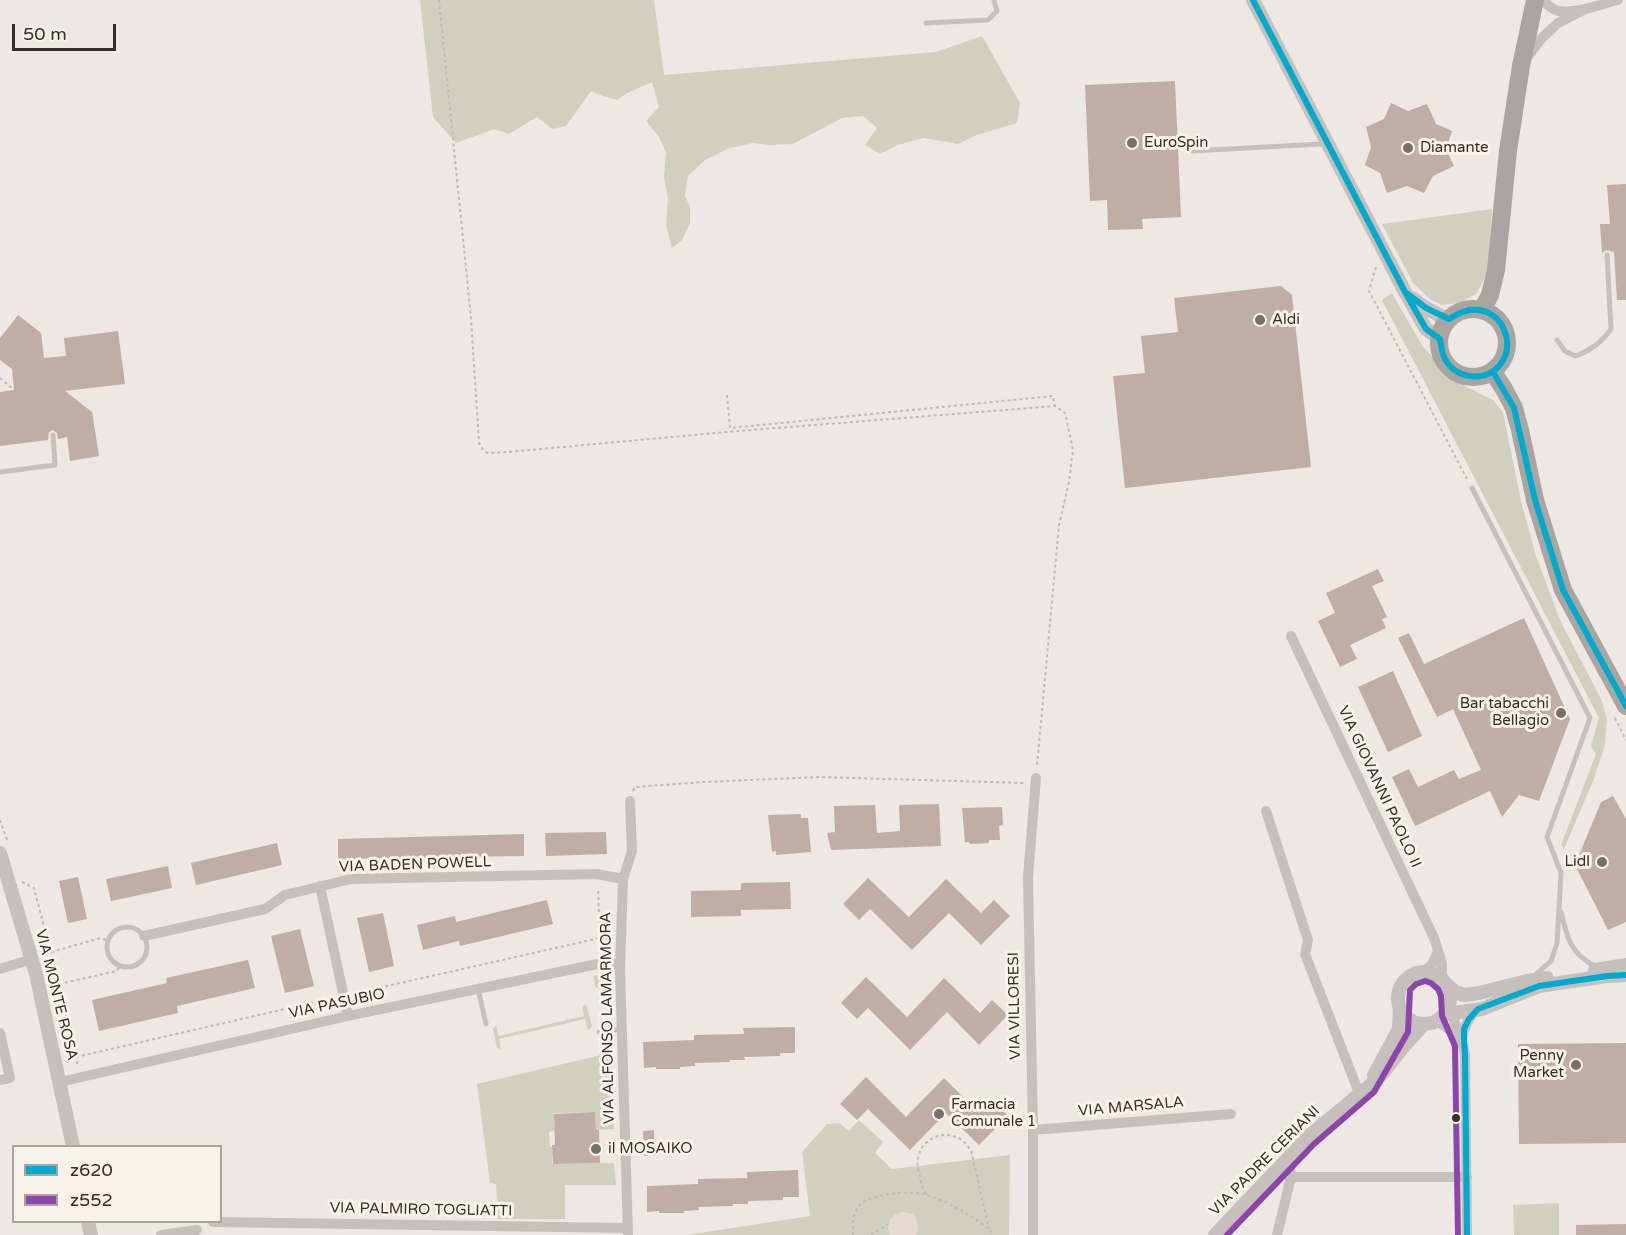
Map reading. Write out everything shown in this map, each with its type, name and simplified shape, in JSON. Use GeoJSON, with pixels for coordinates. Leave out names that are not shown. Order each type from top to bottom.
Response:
{"type":"FeatureCollection","features":[{"type":"Feature","properties":{"kind":"main road"},"geometry":{"type":"LineString","coordinates":[[1482,310],[1490,295],[1496,270],[1508,151],[1521,66],[1535,0]]}},
{"type":"Feature","properties":{"kind":"main road"},"geometry":{"type":"LineString","coordinates":[[1464,310],[1482,310],[1500,322],[1506,332],[1506,354],[1501,364],[1493,372],[1472,378],[1451,369],[1444,361],[1440,351],[1440,339],[1443,328],[1456,314],[1464,310]]}},
{"type":"Feature","properties":{"kind":"main road"},"geometry":{"type":"LineString","coordinates":[[1493,372],[1514,408],[1535,500],[1563,590],[1626,706]]}},
{"type":"Feature","properties":{"kind":"street"},"geometry":{"type":"LineString","coordinates":[[1253,0],[1405,292],[1426,329],[1440,339]]}},
{"type":"Feature","properties":{"kind":"street"},"geometry":{"type":"LineString","coordinates":[[1543,0],[1551,8],[1560,12],[1585,9],[1615,1]]}},
{"type":"Feature","properties":{"kind":"street"},"geometry":{"type":"LineString","coordinates":[[1521,66],[1542,38],[1558,23],[1585,9]]}},
{"type":"Feature","properties":{"kind":"street"},"geometry":{"type":"LineString","coordinates":[[1405,292],[1423,307],[1449,319]]}},
{"type":"Feature","properties":{"kind":"street","name":"VIA GIOVANNI PAOLO II"},"geometry":{"type":"LineString","coordinates":[[1291,636],[1434,938],[1442,963],[1444,982]]}},
{"type":"Feature","properties":{"kind":"street","name":"VIA VILLORESI"},"geometry":{"type":"LineString","coordinates":[[1033,1235],[1028,877],[1036,781]]}},
{"type":"Feature","properties":{"kind":"street","name":"VIA ALFONSO LAMARMORA"},"geometry":{"type":"LineString","coordinates":[[628,1231],[620,969],[623,879],[632,851],[630,801]]}},
{"type":"Feature","properties":{"kind":"street"},"geometry":{"type":"LineString","coordinates":[[1266,811],[1308,940],[1305,954],[1363,1090]]}},
{"type":"Feature","properties":{"kind":"street","name":"VIA MONTE ROSA"},"geometry":{"type":"LineString","coordinates":[[0,853],[3,873],[36,974],[73,1145]]}},
{"type":"Feature","properties":{"kind":"street","name":"VIA BADEN POWELL"},"geometry":{"type":"LineString","coordinates":[[144,936],[265,909],[285,895],[351,879],[597,874],[623,879]]}},
{"type":"Feature","properties":{"kind":"street"},"geometry":{"type":"LineString","coordinates":[[320,886],[348,1016]]}},
{"type":"Feature","properties":{"kind":"street"},"geometry":{"type":"LineString","coordinates":[[1438,951],[1433,963],[1424,972],[1411,976],[1402,985],[1399,997],[1400,1008],[1410,1020],[1478,1009],[1539,986],[1626,975]]}},
{"type":"Feature","properties":{"kind":"street"},"geometry":{"type":"LineString","coordinates":[[0,969],[32,960]]}},
{"type":"Feature","properties":{"kind":"street","name":"VIA PASUBIO"},"geometry":{"type":"LineString","coordinates":[[60,1082],[348,1016],[608,962],[620,969]]}},
{"type":"Feature","properties":{"kind":"street"},"geometry":{"type":"LineString","coordinates":[[1424,972],[1436,975],[1455,992],[1464,995],[1527,981],[1626,965]]}},
{"type":"Feature","properties":{"kind":"street"},"geometry":{"type":"LineString","coordinates":[[1441,1016],[1450,994],[1444,982]]}},
{"type":"Feature","properties":{"kind":"street","name":"VIA PADRE CERIANI"},"geometry":{"type":"LineString","coordinates":[[1363,1090],[1398,1029],[1400,1008]]}},
{"type":"Feature","properties":{"kind":"street"},"geometry":{"type":"LineString","coordinates":[[1467,1235],[1463,1042],[1467,1023],[1478,1009]]}},
{"type":"Feature","properties":{"kind":"street"},"geometry":{"type":"LineString","coordinates":[[1441,1016],[1463,1042]]}},
{"type":"Feature","properties":{"kind":"street","name":"VIA PADRE CERIANI"},"geometry":{"type":"LineString","coordinates":[[1215,1235],[1308,1137],[1384,1072],[1404,1046],[1441,1016]]}},
{"type":"Feature","properties":{"kind":"street"},"geometry":{"type":"LineString","coordinates":[[0,1033],[10,1078],[0,1080]]}},
{"type":"Feature","properties":{"kind":"street","name":"VIA MARSALA"},"geometry":{"type":"LineString","coordinates":[[1033,1130],[1231,1114]]}},
{"type":"Feature","properties":{"kind":"street"},"geometry":{"type":"LineString","coordinates":[[1277,1235],[1291,1177],[1290,1167],[1286,1160]]}},
{"type":"Feature","properties":{"kind":"street"},"geometry":{"type":"LineString","coordinates":[[1291,1177],[1467,1177]]}},
{"type":"Feature","properties":{"kind":"street","name":"VIA PALMIRO TOGLIATTI"},"geometry":{"type":"LineString","coordinates":[[222,1221],[628,1231]]}},
{"type":"Feature","properties":{"kind":"street"},"geometry":{"type":"LineString","coordinates":[[161,1235],[197,1229]]}},
{"type":"Feature","properties":{"kind":"lane"},"geometry":{"type":"LineString","coordinates":[[926,23],[988,20],[997,11],[994,0]]}},
{"type":"Feature","properties":{"kind":"lane"},"geometry":{"type":"LineString","coordinates":[[1615,1],[1626,3]]}},
{"type":"Feature","properties":{"kind":"lane"},"geometry":{"type":"LineString","coordinates":[[1192,151],[1321,144],[1327,141]]}},
{"type":"Feature","properties":{"kind":"lane"},"geometry":{"type":"LineString","coordinates":[[1557,340],[1565,351],[1575,356],[1588,351],[1611,329],[1607,255]]}},
{"type":"Feature","properties":{"kind":"lane"},"geometry":{"type":"LineString","coordinates":[[0,472],[55,465],[53,435]]}},
{"type":"Feature","properties":{"kind":"lane"},"geometry":{"type":"LineString","coordinates":[[1472,488],[1590,718],[1547,837],[1561,873],[1557,943],[1551,961],[1527,981]]}},
{"type":"Feature","properties":{"kind":"lane"},"geometry":{"type":"LineString","coordinates":[[1559,904],[1568,941],[1580,958],[1603,968]]}},
{"type":"Feature","properties":{"kind":"lane"},"geometry":{"type":"LineString","coordinates":[[123,927],[134,928],[144,936],[147,945],[146,952],[140,962],[128,967],[114,962],[107,948],[111,935],[123,927]]}},
{"type":"Feature","properties":{"kind":"lane"},"geometry":{"type":"LineString","coordinates":[[478,989],[486,1024]]}},
{"type":"Feature","properties":{"kind":"lane"},"geometry":{"type":"LineString","coordinates":[[599,1032],[622,1029]]}},
{"type":"Feature","properties":{"kind":"path"},"geometry":{"type":"LineString","coordinates":[[439,0],[471,318],[479,443],[484,451],[488,453],[508,452],[1055,406],[1065,413],[1073,450],[1069,482],[1059,525],[1036,781],[820,777],[703,782],[635,788],[630,801]]}},
{"type":"Feature","properties":{"kind":"path"},"geometry":{"type":"LineString","coordinates":[[1382,246],[1369,291],[1472,488]]}},
{"type":"Feature","properties":{"kind":"path"},"geometry":{"type":"LineString","coordinates":[[0,378],[14,390]]}},
{"type":"Feature","properties":{"kind":"path"},"geometry":{"type":"LineString","coordinates":[[727,395],[730,428],[1053,396],[1055,406]]}},
{"type":"Feature","properties":{"kind":"path"},"geometry":{"type":"LineString","coordinates":[[76,1057],[600,938],[597,874]]}},
{"type":"Feature","properties":{"kind":"path"},"geometry":{"type":"LineString","coordinates":[[21,881],[34,888],[59,984],[80,1079]]}},
{"type":"Feature","properties":{"kind":"path"},"geometry":{"type":"LineString","coordinates":[[51,952],[101,938],[108,941]]}},
{"type":"Feature","properties":{"kind":"path"},"geometry":{"type":"LineString","coordinates":[[59,984],[117,971],[120,965]]}},
{"type":"Feature","properties":{"kind":"path"},"geometry":{"type":"LineString","coordinates":[[926,1194],[917,1159],[921,1149],[933,1137],[942,1135],[954,1136],[964,1141],[971,1150],[989,1229]]}},
{"type":"Feature","properties":{"kind":"path"},"geometry":{"type":"LineString","coordinates":[[853,1235],[853,1216],[861,1203],[874,1197],[901,1192],[926,1194],[954,1207],[989,1229],[994,1235]]}},
{"type":"Feature","properties":{"kind":"path"},"geometry":{"type":"LineString","coordinates":[[855,1203],[858,1208]]}},
{"type":"Feature","properties":{"kind":"path"},"geometry":{"type":"LineString","coordinates":[[871,1235],[888,1224]]}},
{"type":"Feature","properties":{"kind":"green space"},"geometry":{"type":"Polygon","coordinates":[[[420,0],[654,0],[664,75],[936,52],[982,36],[1020,103],[1017,123],[974,136],[958,144],[924,138],[898,145],[880,154],[865,145],[877,128],[863,116],[842,118],[793,144],[753,143],[730,148],[705,160],[688,176],[685,196],[690,206],[690,223],[682,240],[672,248],[666,226],[668,199],[664,177],[666,152],[659,137],[646,121],[659,107],[652,82],[617,100],[591,91],[566,126],[552,129],[537,117],[509,134],[494,129],[456,143],[433,117],[420,0]]]}},
{"type":"Feature","properties":{"kind":"green space"},"geometry":{"type":"Polygon","coordinates":[[[1492,209],[1488,272],[1476,294],[1459,303],[1442,305],[1431,300],[1413,283],[1382,224],[1492,209]]]}},
{"type":"Feature","properties":{"kind":"green space"},"geometry":{"type":"Polygon","coordinates":[[[1392,293],[1423,347],[1459,383],[1493,400],[1503,412],[1521,501],[1536,556],[1560,620],[1601,699],[1607,719],[1605,745],[1593,781],[1564,849],[1561,845],[1596,754],[1591,746],[1599,718],[1382,300],[1392,293]]]}},
{"type":"Feature","properties":{"kind":"green space"},"geometry":{"type":"Polygon","coordinates":[[[593,976],[607,976],[611,981],[611,1003],[607,987],[596,988],[593,976]]]}},
{"type":"Feature","properties":{"kind":"green space"},"geometry":{"type":"Polygon","coordinates":[[[585,1005],[592,1026],[588,1030],[585,1019],[499,1039],[501,1049],[497,1048],[493,1029],[496,1026],[499,1036],[584,1016],[582,1006],[585,1005]]]}},
{"type":"Feature","properties":{"kind":"green space"},"geometry":{"type":"Polygon","coordinates":[[[612,1054],[614,1129],[596,1130],[595,1112],[554,1113],[554,1131],[549,1132],[552,1164],[614,1163],[616,1185],[565,1185],[565,1219],[498,1219],[496,1184],[490,1183],[477,1084],[612,1054]]]}},
{"type":"Feature","properties":{"kind":"green space"},"geometry":{"type":"Polygon","coordinates":[[[859,1120],[883,1142],[875,1153],[892,1169],[1010,1155],[1009,1235],[687,1235],[810,1216],[802,1152],[827,1124],[839,1123],[849,1131],[859,1120]]]}},
{"type":"Feature","properties":{"kind":"green space"},"geometry":{"type":"Polygon","coordinates":[[[1559,1203],[1559,1235],[1514,1235],[1513,1205],[1559,1203]]]}},
{"type":"Feature","properties":{"kind":"shaded area"},"geometry":{"type":"Polygon","coordinates":[[[902,1212],[912,1214],[916,1218],[918,1229],[916,1235],[890,1235],[888,1229],[890,1219],[902,1212]]]}},
{"type":"Feature","properties":{"kind":"building","name":"EuroSpin"},"geometry":{"type":"Polygon","coordinates":[[[1175,81],[1181,217],[1142,219],[1143,229],[1108,230],[1107,200],[1090,201],[1085,85],[1175,81]]]}},
{"type":"Feature","properties":{"kind":"building","name":"Diamante"},"geometry":{"type":"Polygon","coordinates":[[[1391,103],[1408,111],[1427,104],[1436,124],[1452,131],[1446,149],[1454,166],[1433,176],[1424,193],[1407,186],[1387,193],[1380,173],[1365,165],[1371,147],[1366,127],[1384,119],[1391,103]]]}},
{"type":"Feature","properties":{"kind":"building"},"geometry":{"type":"Polygon","coordinates":[[[1626,184],[1626,300],[1617,300],[1614,252],[1606,250],[1602,253],[1600,224],[1610,224],[1607,185],[1626,184]]]}},
{"type":"Feature","properties":{"kind":"building"},"geometry":{"type":"Polygon","coordinates":[[[1281,286],[1292,295],[1311,467],[1125,488],[1113,376],[1145,373],[1141,336],[1178,332],[1174,298],[1281,286]]]}},
{"type":"Feature","properties":{"kind":"building"},"geometry":{"type":"Polygon","coordinates":[[[18,315],[41,333],[44,358],[66,356],[64,338],[118,331],[125,384],[65,391],[92,412],[99,456],[70,461],[67,437],[58,439],[57,433],[53,430],[49,432],[48,440],[0,446],[0,392],[14,390],[12,369],[0,360],[0,338],[18,315]]]}},
{"type":"Feature","properties":{"kind":"building"},"geometry":{"type":"Polygon","coordinates":[[[1378,569],[1384,581],[1372,586],[1387,617],[1382,619],[1386,628],[1350,645],[1357,659],[1340,667],[1318,621],[1335,613],[1326,593],[1378,569]]]}},
{"type":"Feature","properties":{"kind":"building"},"geometry":{"type":"Polygon","coordinates":[[[1524,618],[1570,719],[1539,801],[1519,795],[1502,817],[1490,791],[1415,826],[1392,777],[1409,769],[1418,787],[1454,770],[1459,779],[1481,770],[1453,709],[1437,717],[1398,638],[1409,633],[1424,664],[1524,618]]]}},
{"type":"Feature","properties":{"kind":"building"},"geometry":{"type":"Polygon","coordinates":[[[1393,671],[1422,736],[1388,752],[1358,687],[1393,671]]]}},
{"type":"Feature","properties":{"kind":"building","name":"Lidl"},"geometry":{"type":"Polygon","coordinates":[[[1613,796],[1626,819],[1626,922],[1608,930],[1577,869],[1579,855],[1601,802],[1613,796]]]}},
{"type":"Feature","properties":{"kind":"building"},"geometry":{"type":"Polygon","coordinates":[[[939,804],[941,846],[831,850],[827,833],[835,832],[834,806],[875,805],[877,833],[900,831],[899,805],[939,804]]]}},
{"type":"Feature","properties":{"kind":"building"},"geometry":{"type":"Polygon","coordinates":[[[1002,807],[1003,825],[999,826],[1000,840],[989,840],[989,843],[965,842],[962,808],[1002,807]]]}},
{"type":"Feature","properties":{"kind":"building"},"geometry":{"type":"Polygon","coordinates":[[[801,814],[801,818],[808,818],[811,852],[776,855],[776,851],[772,852],[768,815],[801,814]]]}},
{"type":"Feature","properties":{"kind":"building"},"geometry":{"type":"Polygon","coordinates":[[[606,832],[607,854],[546,856],[545,833],[606,832]]]}},
{"type":"Feature","properties":{"kind":"building"},"geometry":{"type":"Polygon","coordinates":[[[524,834],[524,856],[338,859],[338,839],[524,834]]]}},
{"type":"Feature","properties":{"kind":"building"},"geometry":{"type":"Polygon","coordinates":[[[277,843],[282,865],[196,885],[191,863],[277,843]]]}},
{"type":"Feature","properties":{"kind":"building"},"geometry":{"type":"Polygon","coordinates":[[[168,866],[172,888],[111,901],[106,879],[168,866]]]}},
{"type":"Feature","properties":{"kind":"building"},"geometry":{"type":"Polygon","coordinates":[[[78,877],[87,919],[68,923],[59,881],[78,877]]]}},
{"type":"Feature","properties":{"kind":"building"},"geometry":{"type":"Polygon","coordinates":[[[868,878],[909,917],[946,879],[981,913],[994,900],[1010,916],[981,945],[949,913],[912,950],[870,909],[859,920],[843,904],[868,878]]]}},
{"type":"Feature","properties":{"kind":"building"},"geometry":{"type":"Polygon","coordinates":[[[790,882],[791,909],[741,910],[741,916],[691,917],[691,891],[741,890],[741,883],[790,882]]]}},
{"type":"Feature","properties":{"kind":"building"},"geometry":{"type":"Polygon","coordinates":[[[547,900],[553,924],[460,946],[459,941],[423,950],[417,925],[455,916],[456,922],[547,900]]]}},
{"type":"Feature","properties":{"kind":"building"},"geometry":{"type":"Polygon","coordinates":[[[383,913],[394,966],[369,972],[357,918],[383,913]]]}},
{"type":"Feature","properties":{"kind":"building"},"geometry":{"type":"Polygon","coordinates":[[[300,929],[314,986],[285,993],[271,936],[300,929]]]}},
{"type":"Feature","properties":{"kind":"building"},"geometry":{"type":"Polygon","coordinates":[[[248,960],[255,988],[177,1006],[178,1013],[99,1031],[92,1000],[167,983],[166,978],[248,960]]]}},
{"type":"Feature","properties":{"kind":"building"},"geometry":{"type":"Polygon","coordinates":[[[866,977],[907,1017],[944,978],[980,1013],[992,1000],[1008,1015],[979,1045],[947,1012],[910,1050],[868,1008],[857,1019],[841,1003],[866,977]]]}},
{"type":"Feature","properties":{"kind":"building"},"geometry":{"type":"Polygon","coordinates":[[[795,1027],[795,1053],[780,1053],[780,1056],[744,1057],[745,1060],[730,1060],[730,1062],[695,1063],[695,1066],[680,1067],[680,1069],[644,1068],[643,1042],[694,1040],[694,1035],[744,1034],[743,1028],[795,1027]]]}},
{"type":"Feature","properties":{"kind":"building"},"geometry":{"type":"Polygon","coordinates":[[[1626,1043],[1626,1143],[1519,1144],[1518,1044],[1626,1043]]]}},
{"type":"Feature","properties":{"kind":"building"},"geometry":{"type":"Polygon","coordinates":[[[866,1077],[906,1117],[944,1078],[979,1113],[992,1100],[1008,1116],[979,1145],[946,1113],[910,1150],[868,1109],[857,1120],[840,1104],[866,1077]]]}},
{"type":"Feature","properties":{"kind":"building"},"geometry":{"type":"Polygon","coordinates":[[[595,1112],[596,1130],[599,1130],[600,1163],[553,1164],[554,1114],[595,1112]]]}},
{"type":"Feature","properties":{"kind":"building"},"geometry":{"type":"Polygon","coordinates":[[[654,1130],[655,1156],[644,1156],[643,1131],[654,1130]]]}},
{"type":"Feature","properties":{"kind":"building"},"geometry":{"type":"Polygon","coordinates":[[[798,1170],[799,1197],[748,1201],[748,1204],[733,1204],[733,1206],[698,1207],[699,1210],[684,1211],[684,1213],[647,1212],[647,1186],[698,1184],[698,1179],[747,1178],[747,1172],[798,1170]]]}},
{"type":"Feature","properties":{"kind":"building"},"geometry":{"type":"Polygon","coordinates":[[[1626,1224],[1626,1235],[1576,1235],[1576,1225],[1626,1224]]]}},
{"type":"Feature","properties":{"kind":"transit line","name":"z620"},"geometry":{"type":"LineString","coordinates":[[1253,0],[1405,292]]}},
{"type":"Feature","properties":{"kind":"transit line","name":"z620"},"geometry":{"type":"LineString","coordinates":[[1405,292],[1426,308],[1449,319],[1473,310],[1484,311],[1495,317],[1504,330],[1507,344],[1504,359],[1499,366],[1485,375],[1478,376],[1462,374],[1455,370],[1444,357],[1440,339],[1426,329],[1405,292]]}},
{"type":"Feature","properties":{"kind":"transit line","name":"z620"},"geometry":{"type":"LineString","coordinates":[[1493,372],[1514,408],[1535,500],[1563,590],[1626,706]]}},
{"type":"Feature","properties":{"kind":"transit line","name":"z620"},"geometry":{"type":"LineString","coordinates":[[1467,1235],[1464,1029],[1469,1019],[1478,1009],[1539,986],[1626,975]]}},
{"type":"Feature","properties":{"kind":"transit line","name":"z552"},"geometry":{"type":"LineString","coordinates":[[1227,1235],[1314,1144],[1374,1092],[1408,1032],[1410,990],[1416,984],[1425,981],[1438,989],[1441,996],[1442,1016],[1455,1046],[1458,1235]]}},
{"type":"Feature","properties":{"kind":"place","name":"EuroSpin"},"geometry":{"type":"Point","coordinates":[1132,143]}},
{"type":"Feature","properties":{"kind":"place","name":"Diamante"},"geometry":{"type":"Point","coordinates":[1408,148]}},
{"type":"Feature","properties":{"kind":"place","name":"Aldi"},"geometry":{"type":"Point","coordinates":[1260,320]}},
{"type":"Feature","properties":{"kind":"place","name":"Bar tabacchi Bellagio"},"geometry":{"type":"Point","coordinates":[1561,713]}},
{"type":"Feature","properties":{"kind":"place","name":"Lidl"},"geometry":{"type":"Point","coordinates":[1602,862]}},
{"type":"Feature","properties":{"kind":"place","name":"Penny Market"},"geometry":{"type":"Point","coordinates":[1576,1065]}},
{"type":"Feature","properties":{"kind":"place","name":"Farmacia Comunale 1"},"geometry":{"type":"Point","coordinates":[939,1114]}},
{"type":"Feature","properties":{"kind":"place","name":"il MOSAIKO"},"geometry":{"type":"Point","coordinates":[596,1149]}}]}
